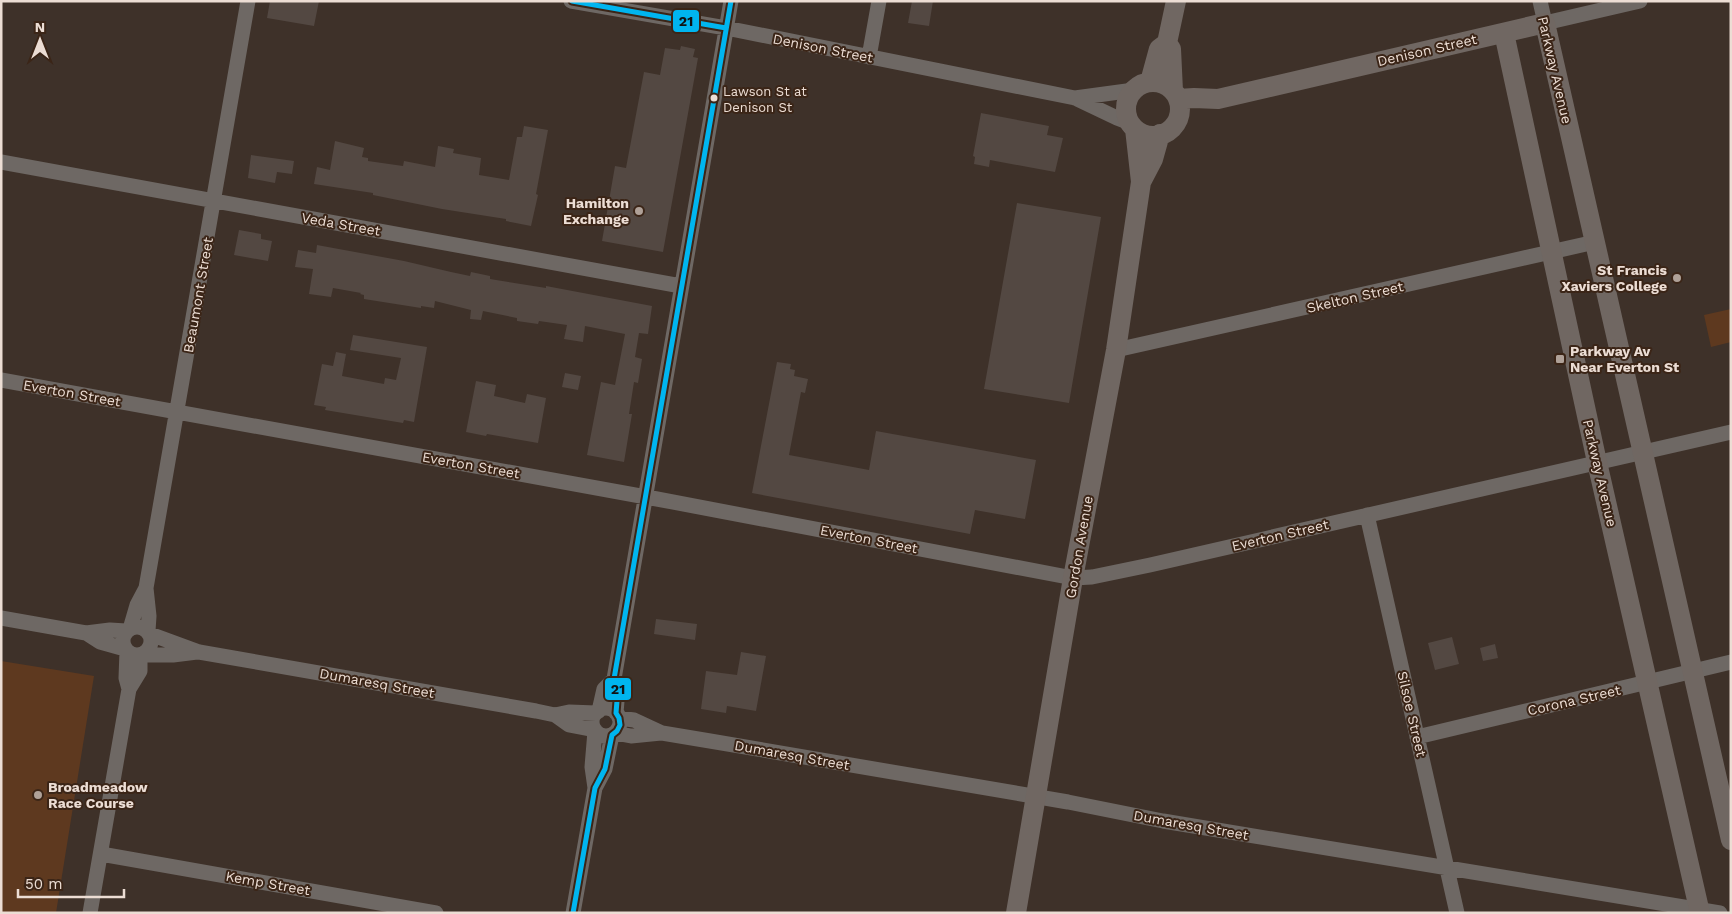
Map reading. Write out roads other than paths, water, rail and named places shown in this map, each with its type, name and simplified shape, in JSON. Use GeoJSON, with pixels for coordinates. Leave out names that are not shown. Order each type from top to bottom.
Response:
{"type":"FeatureCollection","features":[{"type":"Feature","properties":{"kind":"main road"},"geometry":{"type":"LineString","coordinates":[[1167,43],[1171,49],[1175,95],[1179,108],[1177,120],[1170,129],[1160,134],[1147,135],[1133,126],[1126,108],[1128,98],[1142,86],[1159,49],[1167,43],[1176,1]]}},
{"type":"Feature","properties":{"kind":"main road","name":"Denison Street"},"geometry":{"type":"LineString","coordinates":[[1175,95],[1214,100],[1545,23]]}},
{"type":"Feature","properties":{"kind":"main road","name":"Parkway Avenue"},"geometry":{"type":"LineString","coordinates":[[1545,23],[1731,840]]}},
{"type":"Feature","properties":{"kind":"main road","name":"Parkway Avenue"},"geometry":{"type":"LineString","coordinates":[[1504,32],[1597,462],[1700,911]]}},
{"type":"Feature","properties":{"kind":"main road"},"geometry":{"type":"LineString","coordinates":[[1142,86],[1162,84],[1175,95]]}},
{"type":"Feature","properties":{"kind":"main road","name":"Denison Street"},"geometry":{"type":"LineString","coordinates":[[1177,120],[1214,100]]}},
{"type":"Feature","properties":{"kind":"main road","name":"Gordon Avenue"},"geometry":{"type":"LineString","coordinates":[[1016,913],[1073,578],[1116,350],[1141,182],[1133,126]]}},
{"type":"Feature","properties":{"kind":"main road","name":"Gordon Avenue"},"geometry":{"type":"LineString","coordinates":[[1141,182],[1153,160],[1160,134]]}},
{"type":"Feature","properties":{"kind":"street","name":"Beaumont Street"},"geometry":{"type":"LineString","coordinates":[[128,630],[146,588],[248,1]]}},
{"type":"Feature","properties":{"kind":"street","name":"Denison Street"},"geometry":{"type":"LineString","coordinates":[[571,1],[605,4],[1075,98],[1133,126]]}},
{"type":"Feature","properties":{"kind":"street"},"geometry":{"type":"LineString","coordinates":[[594,788],[605,769],[614,734],[620,725],[618,689],[614,679],[731,1]]}},
{"type":"Feature","properties":{"kind":"street"},"geometry":{"type":"LineString","coordinates":[[869,57],[879,1]]}},
{"type":"Feature","properties":{"kind":"street","name":"Parkway Avenue"},"geometry":{"type":"LineString","coordinates":[[1540,1],[1545,23]]}},
{"type":"Feature","properties":{"kind":"street","name":"Denison Street"},"geometry":{"type":"LineString","coordinates":[[1545,23],[1640,1]]}},
{"type":"Feature","properties":{"kind":"street","name":"Denison Street"},"geometry":{"type":"LineString","coordinates":[[1075,98],[1142,86]]}},
{"type":"Feature","properties":{"kind":"street","name":"Veda Street"},"geometry":{"type":"LineString","coordinates":[[1,162],[681,286]]}},
{"type":"Feature","properties":{"kind":"street","name":"Skelton Street"},"geometry":{"type":"LineString","coordinates":[[1116,350],[1595,242]]}},
{"type":"Feature","properties":{"kind":"street","name":"Everton Street"},"geometry":{"type":"LineString","coordinates":[[1,380],[645,497],[1073,578],[1092,577],[1731,432]]}},
{"type":"Feature","properties":{"kind":"street","name":"Silsoe Street"},"geometry":{"type":"LineString","coordinates":[[1368,515],[1457,913]]}},
{"type":"Feature","properties":{"kind":"street","name":"Beaumont Street"},"geometry":{"type":"LineString","coordinates":[[146,588],[149,633]]}},
{"type":"Feature","properties":{"kind":"street","name":"Dumaresq Street"},"geometry":{"type":"LineString","coordinates":[[1,618],[86,633],[128,630]]}},
{"type":"Feature","properties":{"kind":"street"},"geometry":{"type":"LineString","coordinates":[[140,627],[149,633],[151,645],[147,652],[134,653],[123,639],[128,630],[140,627]]}},
{"type":"Feature","properties":{"kind":"street","name":"Dumaresq Street"},"geometry":{"type":"LineString","coordinates":[[86,633],[100,642],[134,653],[173,655],[199,652]]}},
{"type":"Feature","properties":{"kind":"street","name":"Dumaresq Street"},"geometry":{"type":"LineString","coordinates":[[149,633],[199,652],[555,715],[569,712],[598,712]]}},
{"type":"Feature","properties":{"kind":"street"},"geometry":{"type":"LineString","coordinates":[[90,913],[130,689],[126,678],[134,653]]}},
{"type":"Feature","properties":{"kind":"street","name":"Corona Street"},"geometry":{"type":"LineString","coordinates":[[1417,737],[1731,662]]}},
{"type":"Feature","properties":{"kind":"street"},"geometry":{"type":"LineString","coordinates":[[573,913],[594,788],[592,767],[595,730],[593,721],[598,712],[604,689],[614,679]]}},
{"type":"Feature","properties":{"kind":"street"},"geometry":{"type":"LineString","coordinates":[[598,712],[609,709],[618,715]]}},
{"type":"Feature","properties":{"kind":"street","name":"Dumaresq Street"},"geometry":{"type":"LineString","coordinates":[[555,715],[569,725],[595,730]]}},
{"type":"Feature","properties":{"kind":"street","name":"Dumaresq Street"},"geometry":{"type":"LineString","coordinates":[[618,715],[662,733],[1163,820],[1720,913]]}},
{"type":"Feature","properties":{"kind":"street"},"geometry":{"type":"LineString","coordinates":[[595,730],[602,736],[614,734]]}},
{"type":"Feature","properties":{"kind":"street","name":"Dumaresq Street"},"geometry":{"type":"LineString","coordinates":[[614,734],[631,736],[662,733]]}},
{"type":"Feature","properties":{"kind":"street","name":"Kemp Street"},"geometry":{"type":"LineString","coordinates":[[101,854],[436,913]]}},
{"type":"Feature","properties":{"kind":"place","name":"Lawson St at Denison St"},"geometry":{"type":"Point","coordinates":[714,98]}},
{"type":"Feature","properties":{"kind":"place","name":"Hamilton Exchange"},"geometry":{"type":"Point","coordinates":[639,211]}},
{"type":"Feature","properties":{"kind":"place","name":"St Francis Xaviers College"},"geometry":{"type":"Point","coordinates":[1677,278]}},
{"type":"Feature","properties":{"kind":"place","name":"Parkway Av Near Everton St"},"geometry":{"type":"Point","coordinates":[1560,359]}},
{"type":"Feature","properties":{"kind":"place","name":"Broadmeadow Race Course"},"geometry":{"type":"Point","coordinates":[38,795]}}]}
